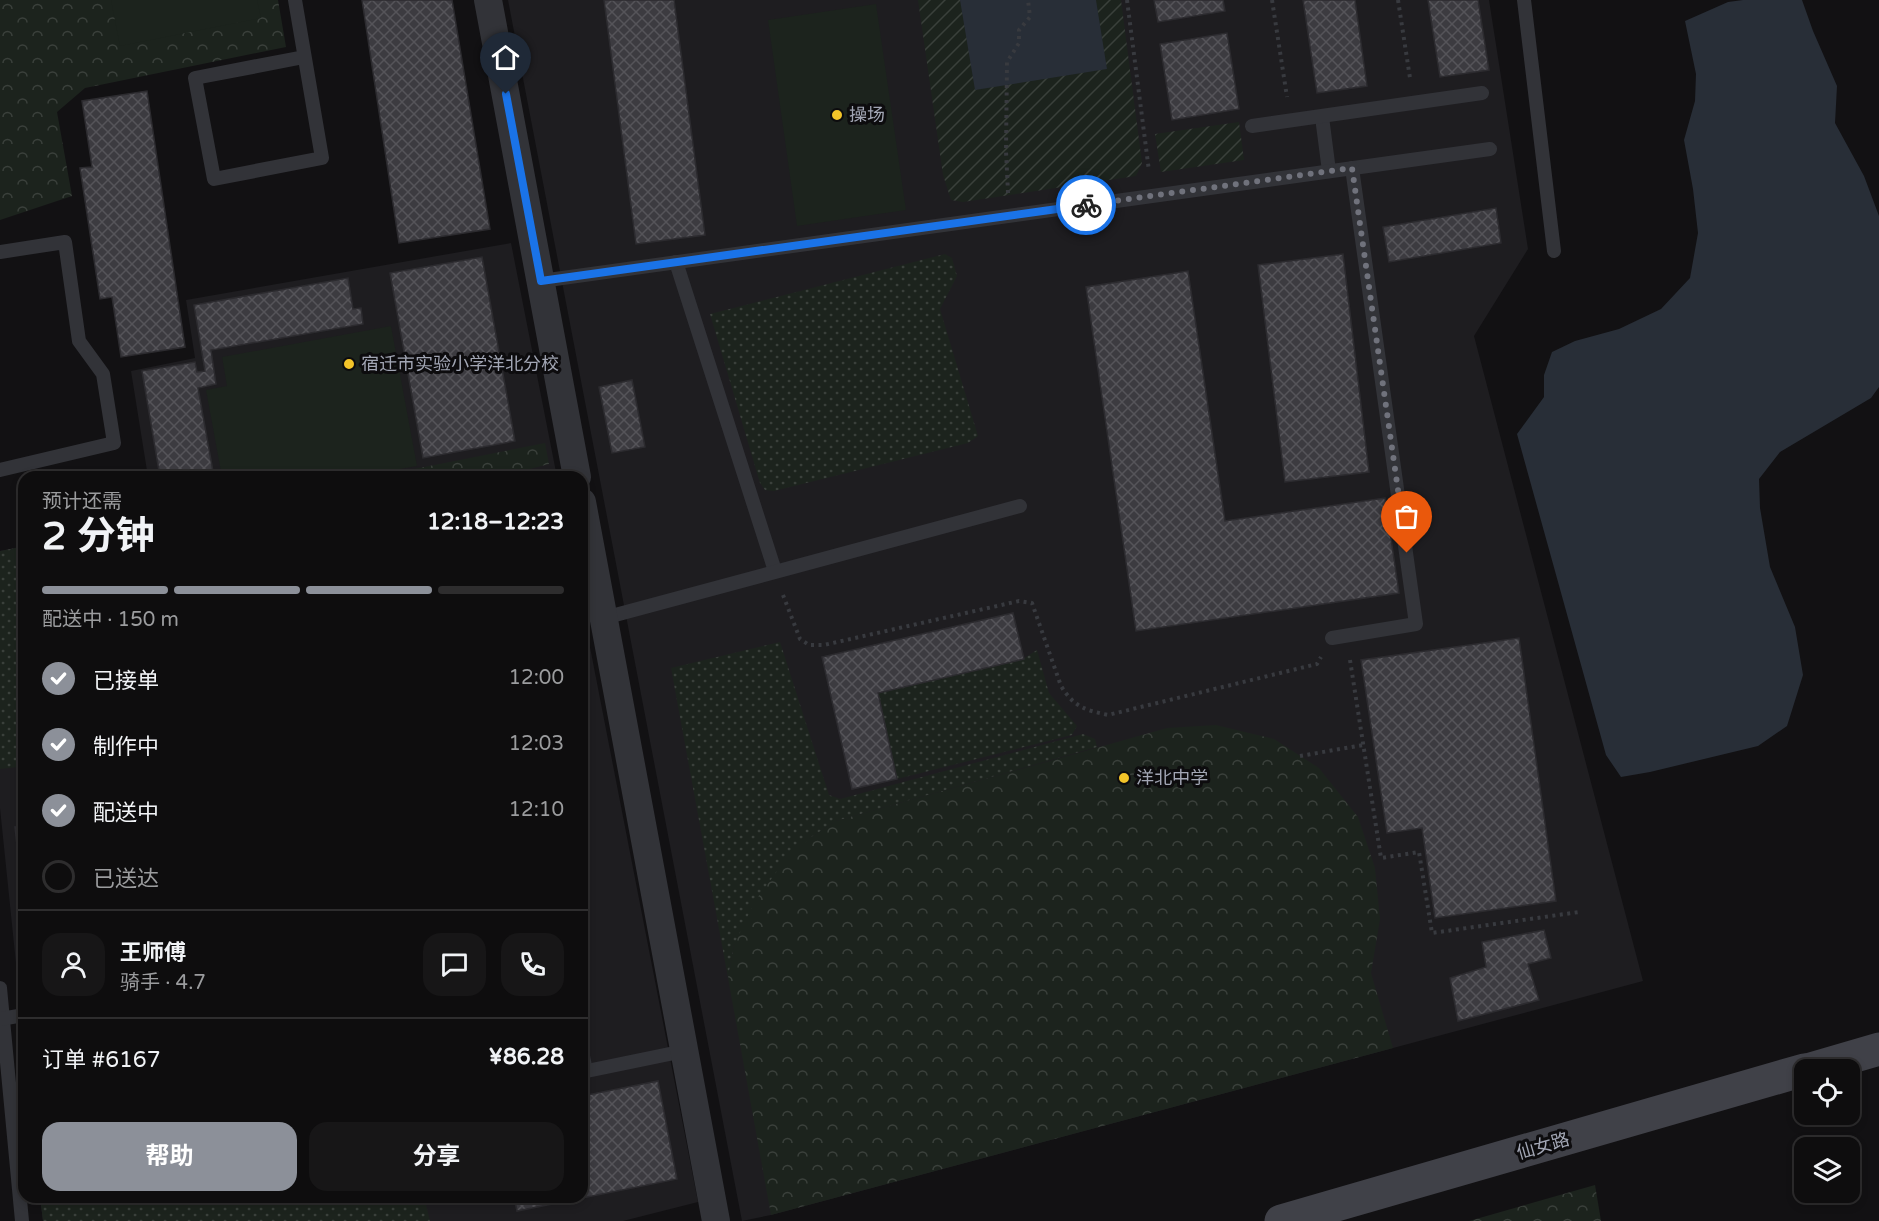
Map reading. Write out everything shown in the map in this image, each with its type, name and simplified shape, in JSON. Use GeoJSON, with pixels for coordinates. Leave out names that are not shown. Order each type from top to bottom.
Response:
{"type":"FeatureCollection","features":[{"type":"Feature","properties":{"kind":"main road","name":"仙女路"},"geometry":{"type":"LineString","coordinates":[[1844,1059],[1879,1049]]}},
{"type":"Feature","properties":{"kind":"main road","name":"仙女路"},"geometry":{"type":"LineString","coordinates":[[1281,1221],[1794,1073]]}},
{"type":"Feature","properties":{"kind":"street"},"geometry":{"type":"LineString","coordinates":[[488,0],[576,471]]}},
{"type":"Feature","properties":{"kind":"street"},"geometry":{"type":"LineString","coordinates":[[588,534],[716,1221]]}},
{"type":"Feature","properties":{"kind":"lane"},"geometry":{"type":"LineString","coordinates":[[295,0],[322,158],[213,179],[195,78],[304,57]]}},
{"type":"Feature","properties":{"kind":"lane"},"geometry":{"type":"LineString","coordinates":[[1524,0],[1554,251]]}},
{"type":"Feature","properties":{"kind":"lane"},"geometry":{"type":"LineString","coordinates":[[1252,126],[1482,93]]}},
{"type":"Feature","properties":{"kind":"lane"},"geometry":{"type":"LineString","coordinates":[[1322,117],[1329,171]]}},
{"type":"Feature","properties":{"kind":"lane"},"geometry":{"type":"LineString","coordinates":[[541,281],[1490,149]]}},
{"type":"Feature","properties":{"kind":"lane"},"geometry":{"type":"LineString","coordinates":[[1339,637],[1416,624],[1352,168]]}},
{"type":"Feature","properties":{"kind":"lane"},"geometry":{"type":"LineString","coordinates":[[0,252],[65,242],[80,341],[103,374],[114,443],[0,470]]}},
{"type":"Feature","properties":{"kind":"lane"},"geometry":{"type":"LineString","coordinates":[[676,262],[775,571]]}},
{"type":"Feature","properties":{"kind":"lane"},"geometry":{"type":"LineString","coordinates":[[604,618],[1020,506]]}},
{"type":"Feature","properties":{"kind":"lane"},"geometry":{"type":"LineString","coordinates":[[0,988],[18,1180]]}},
{"type":"Feature","properties":{"kind":"lane"},"geometry":{"type":"LineString","coordinates":[[2,1018],[18,1016]]}},
{"type":"Feature","properties":{"kind":"lane"},"geometry":{"type":"LineString","coordinates":[[588,1070],[684,1051]]}},
{"type":"Feature","properties":{"kind":"lane"},"geometry":{"type":"LineString","coordinates":[[20,1203],[22,1221]]}},
{"type":"Feature","properties":{"kind":"path"},"geometry":{"type":"LineString","coordinates":[[1010,216],[1007,62],[1019,43],[1019,30],[1030,17],[1028,0]]}},
{"type":"Feature","properties":{"kind":"path"},"geometry":{"type":"LineString","coordinates":[[1126,0],[1153,196]]}},
{"type":"Feature","properties":{"kind":"path"},"geometry":{"type":"LineString","coordinates":[[1272,0],[1291,121]]}},
{"type":"Feature","properties":{"kind":"path"},"geometry":{"type":"LineString","coordinates":[[1398,0],[1414,103]]}},
{"type":"Feature","properties":{"kind":"path"},"geometry":{"type":"LineString","coordinates":[[775,571],[800,639],[809,645],[824,645],[1020,601],[1032,603],[1061,686],[1068,699],[1091,712],[1108,715],[1317,664],[1339,637]]}},
{"type":"Feature","properties":{"kind":"path"},"geometry":{"type":"LineString","coordinates":[[1339,637],[1364,745],[1381,858],[1419,852],[1432,933],[1579,912]]}},
{"type":"Feature","properties":{"kind":"path"},"geometry":{"type":"LineString","coordinates":[[1300,756],[1364,745]]}},
{"type":"Feature","properties":{"kind":"shaded area","name":"洋北中学"},"geometry":{"type":"Polygon","coordinates":[[[508,0],[1489,0],[1528,249],[1474,336],[1643,981],[742,1221],[508,0]]]}},
{"type":"Feature","properties":{"kind":"shaded area"},"geometry":{"type":"Polygon","coordinates":[[[960,0],[1096,0],[1107,69],[975,90],[960,0]]]}},
{"type":"Feature","properties":{"kind":"shaded area"},"geometry":{"type":"Polygon","coordinates":[[[1802,0],[1837,86],[1835,123],[1864,176],[1879,216],[1879,387],[1871,398],[1780,452],[1759,479],[1760,508],[1770,567],[1795,627],[1803,675],[1787,726],[1758,746],[1621,777],[1606,755],[1517,434],[1544,397],[1544,375],[1552,352],[1575,341],[1619,329],[1661,309],[1690,278],[1698,233],[1684,140],[1695,101],[1696,74],[1685,21],[1728,2],[1802,0]]]}},
{"type":"Feature","properties":{"kind":"shaded area","name":"宿迁市实验小学洋北分校"},"geometry":{"type":"Polygon","coordinates":[[[511,243],[556,471],[147,471],[131,371],[195,358],[186,300],[511,243]]]}},
{"type":"Feature","properties":{"kind":"shaded area"},"geometry":{"type":"Polygon","coordinates":[[[18,547],[18,983],[0,808],[0,551],[18,547]]]}},
{"type":"Feature","properties":{"kind":"shaded area"},"geometry":{"type":"Polygon","coordinates":[[[588,637],[698,1202],[623,1221],[43,1221],[41,1203],[588,1203],[588,637]]]}},
{"type":"Feature","properties":{"kind":"green space"},"geometry":{"type":"Polygon","coordinates":[[[0,0],[278,0],[286,47],[85,88],[57,112],[72,196],[0,220],[0,0]]]}},
{"type":"Feature","properties":{"kind":"green space"},"geometry":{"type":"Polygon","coordinates":[[[111,0],[257,0],[261,18],[120,46],[111,0]]]}},
{"type":"Feature","properties":{"kind":"green space"},"geometry":{"type":"Polygon","coordinates":[[[918,0],[1121,0],[1142,163],[1136,176],[963,202],[951,200],[943,175],[918,0]]]}},
{"type":"Feature","properties":{"kind":"green space","name":"操场"},"geometry":{"type":"Polygon","coordinates":[[[876,4],[906,210],[797,226],[768,20],[876,4]]]}},
{"type":"Feature","properties":{"kind":"green space"},"geometry":{"type":"Polygon","coordinates":[[[1239,122],[1244,160],[1161,172],[1155,134],[1239,122]]]}},
{"type":"Feature","properties":{"kind":"green space"},"geometry":{"type":"Polygon","coordinates":[[[945,254],[952,258],[957,276],[940,309],[978,436],[968,443],[774,491],[765,490],[760,483],[710,314],[945,254]]]}},
{"type":"Feature","properties":{"kind":"green space"},"geometry":{"type":"Polygon","coordinates":[[[391,326],[417,466],[389,471],[221,471],[206,390],[227,386],[222,357],[391,326]]]}},
{"type":"Feature","properties":{"kind":"green space"},"geometry":{"type":"Polygon","coordinates":[[[545,443],[549,464],[530,469],[534,471],[404,471],[545,443]]]}},
{"type":"Feature","properties":{"kind":"green space"},"geometry":{"type":"Polygon","coordinates":[[[18,547],[18,574],[11,549],[18,547]]]}},
{"type":"Feature","properties":{"kind":"green space"},"geometry":{"type":"Polygon","coordinates":[[[11,549],[18,574],[18,767],[0,769],[0,551],[11,549]]]}},
{"type":"Feature","properties":{"kind":"green space"},"geometry":{"type":"Polygon","coordinates":[[[780,642],[829,795],[840,799],[1083,734],[1095,739],[1097,747],[836,821],[810,838],[734,945],[728,978],[671,668],[780,642]]]}},
{"type":"Feature","properties":{"kind":"green space"},"geometry":{"type":"Polygon","coordinates":[[[1037,650],[1049,693],[1077,726],[1072,735],[897,779],[878,693],[1023,659],[1037,650]]]}},
{"type":"Feature","properties":{"kind":"green space"},"geometry":{"type":"Polygon","coordinates":[[[1216,725],[1274,739],[1319,768],[1358,817],[1375,868],[1380,919],[1371,973],[1393,1048],[771,1215],[728,978],[734,945],[755,901],[783,863],[810,838],[836,821],[1167,728],[1216,725]]]}},
{"type":"Feature","properties":{"kind":"green space"},"geometry":{"type":"Polygon","coordinates":[[[1595,1185],[1601,1221],[1469,1221],[1595,1185]]]}},
{"type":"Feature","properties":{"kind":"green space"},"geometry":{"type":"Polygon","coordinates":[[[41,1203],[426,1203],[430,1221],[43,1221],[41,1203]]]}},
{"type":"Feature","properties":{"kind":"building"},"geometry":{"type":"Polygon","coordinates":[[[362,0],[452,0],[490,229],[399,243],[362,0]]]}},
{"type":"Feature","properties":{"kind":"building"},"geometry":{"type":"Polygon","coordinates":[[[604,0],[674,0],[705,235],[636,244],[604,0]]]}},
{"type":"Feature","properties":{"kind":"building"},"geometry":{"type":"Polygon","coordinates":[[[1154,0],[1223,0],[1225,11],[1158,22],[1154,0]]]}},
{"type":"Feature","properties":{"kind":"building"},"geometry":{"type":"Polygon","coordinates":[[[1303,0],[1355,0],[1367,86],[1317,93],[1303,0]]]}},
{"type":"Feature","properties":{"kind":"building"},"geometry":{"type":"Polygon","coordinates":[[[1428,0],[1478,0],[1489,70],[1440,77],[1428,0]]]}},
{"type":"Feature","properties":{"kind":"building"},"geometry":{"type":"Polygon","coordinates":[[[1227,33],[1239,109],[1172,120],[1160,44],[1227,33]]]}},
{"type":"Feature","properties":{"kind":"building"},"geometry":{"type":"Polygon","coordinates":[[[147,91],[185,347],[121,357],[112,297],[100,299],[80,168],[92,167],[82,101],[147,91]]]}},
{"type":"Feature","properties":{"kind":"building"},"geometry":{"type":"Polygon","coordinates":[[[1496,208],[1501,243],[1389,262],[1383,227],[1496,208]]]}},
{"type":"Feature","properties":{"kind":"building"},"geometry":{"type":"Polygon","coordinates":[[[1343,254],[1369,472],[1285,482],[1258,265],[1343,254]]]}},
{"type":"Feature","properties":{"kind":"building"},"geometry":{"type":"Polygon","coordinates":[[[482,257],[515,441],[423,458],[390,273],[482,257]]]}},
{"type":"Feature","properties":{"kind":"building"},"geometry":{"type":"Polygon","coordinates":[[[1188,271],[1225,521],[1385,498],[1399,593],[1136,631],[1086,287],[1188,271]]]}},
{"type":"Feature","properties":{"kind":"building"},"geometry":{"type":"Polygon","coordinates":[[[348,278],[353,309],[361,308],[363,324],[211,350],[216,384],[198,388],[213,471],[159,471],[142,371],[195,362],[197,372],[205,371],[194,305],[348,278]]]}},
{"type":"Feature","properties":{"kind":"building"},"geometry":{"type":"Polygon","coordinates":[[[632,380],[645,447],[612,453],[599,387],[632,380]]]}},
{"type":"Feature","properties":{"kind":"building"},"geometry":{"type":"Polygon","coordinates":[[[1013,613],[1024,659],[878,693],[897,779],[852,789],[822,657],[1013,613]]]}},
{"type":"Feature","properties":{"kind":"building"},"geometry":{"type":"Polygon","coordinates":[[[1519,638],[1556,901],[1435,918],[1422,828],[1387,833],[1361,660],[1519,638]]]}},
{"type":"Feature","properties":{"kind":"building"},"geometry":{"type":"Polygon","coordinates":[[[15,827],[18,827],[18,854],[15,827]]]}},
{"type":"Feature","properties":{"kind":"building"},"geometry":{"type":"Polygon","coordinates":[[[1544,930],[1551,958],[1528,964],[1539,1000],[1458,1021],[1450,978],[1486,967],[1482,942],[1544,930]]]}},
{"type":"Feature","properties":{"kind":"building"},"geometry":{"type":"Polygon","coordinates":[[[658,1081],[677,1179],[588,1197],[588,1095],[658,1081]]]}},
{"type":"Feature","properties":{"kind":"building"},"geometry":{"type":"Polygon","coordinates":[[[515,1203],[557,1203],[517,1211],[515,1203]]]}},
{"type":"Feature","properties":{"kind":"way so far"},"geometry":{"type":"LineString","coordinates":[[1086,205],[1352,168],[1407,553]]}},
{"type":"Feature","properties":{"kind":"place","name":"操场"},"geometry":{"type":"Point","coordinates":[837,115]}},
{"type":"Feature","properties":{"kind":"place","name":"宿迁市实验小学洋北分校"},"geometry":{"type":"Point","coordinates":[349,364]}},
{"type":"Feature","properties":{"kind":"place","name":"洋北中学"},"geometry":{"type":"Point","coordinates":[1124,778]}},
{"type":"Feature","properties":{"kind":"route"},"geometry":{"type":"LineString","coordinates":[[506,94],[541,281],[1086,205]]}}]}
